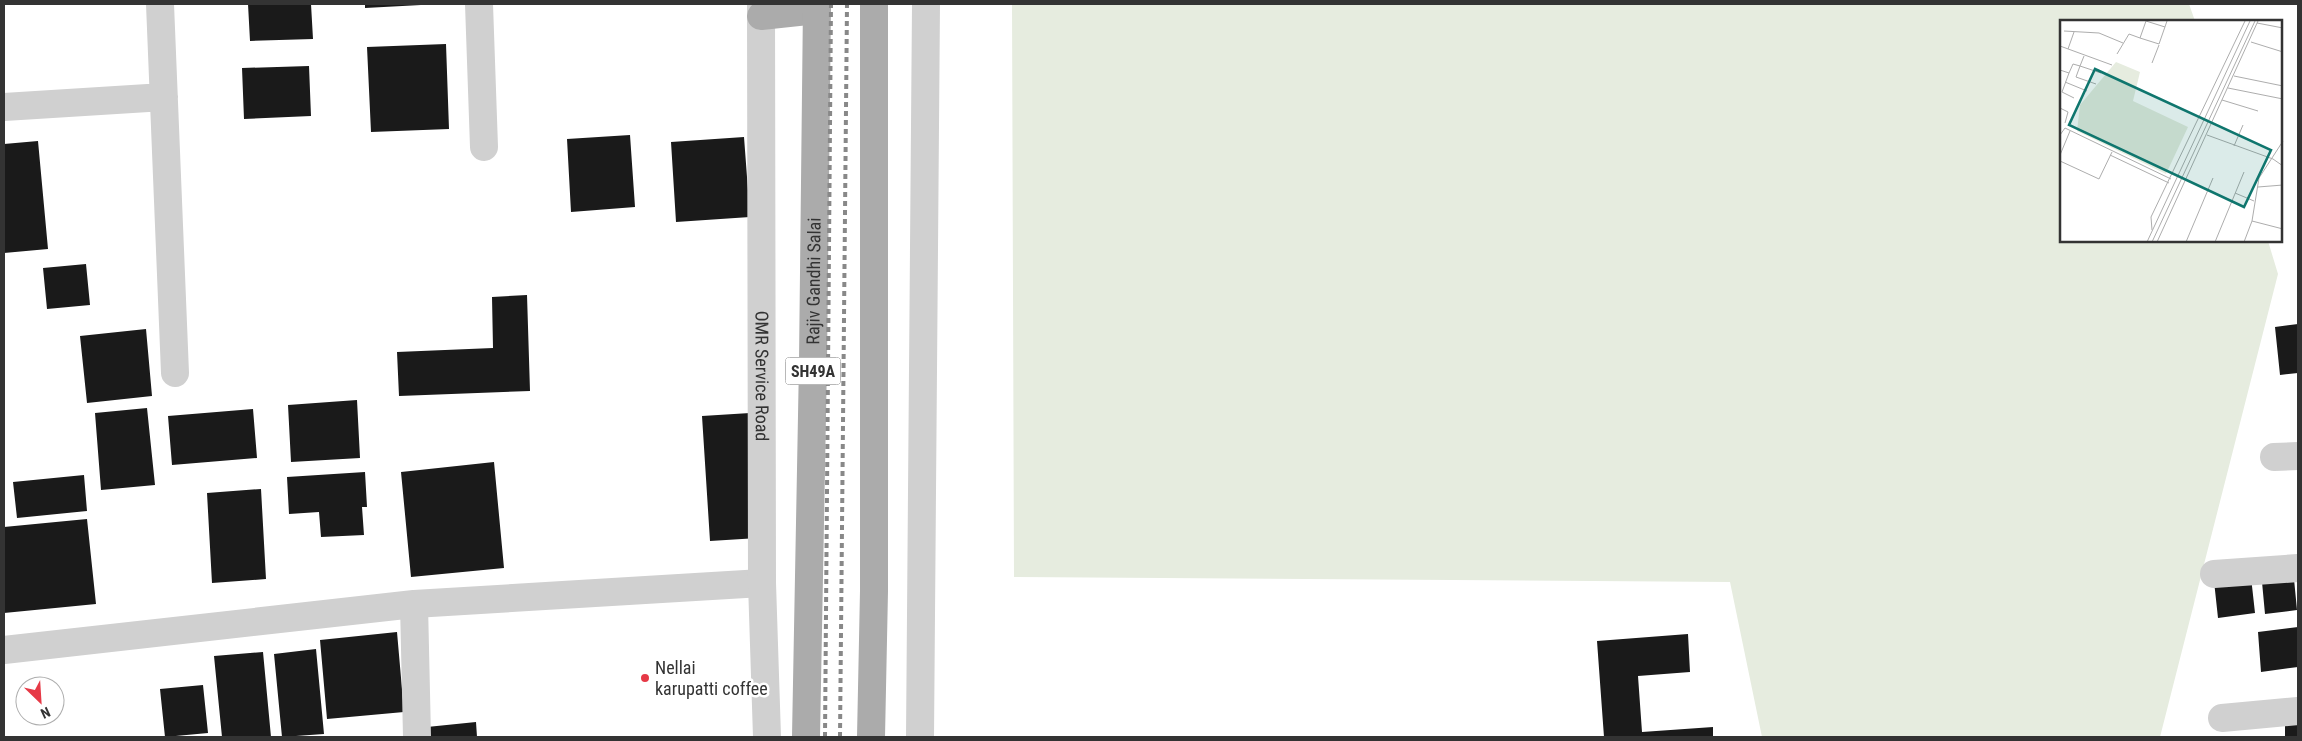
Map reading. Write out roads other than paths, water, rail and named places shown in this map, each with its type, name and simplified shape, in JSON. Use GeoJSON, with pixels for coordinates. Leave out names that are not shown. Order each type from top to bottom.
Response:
{"type":"FeatureCollection","features":[{"type":"Feature","properties":{"kind":"main road"},"geometry":{"type":"LineString","coordinates":[[871,737],[874,591],[874,4]]}},
{"type":"Feature","properties":{"kind":"main road"},"geometry":{"type":"LineString","coordinates":[[761,10],[817,7]]}},
{"type":"Feature","properties":{"kind":"main road","name":"Rajiv Gandhi Salai"},"geometry":{"type":"LineString","coordinates":[[806,737],[814,362],[817,7]]}},
{"type":"Feature","properties":{"kind":"street"},"geometry":{"type":"LineString","coordinates":[[160,4],[175,373]]}},
{"type":"Feature","properties":{"kind":"street"},"geometry":{"type":"LineString","coordinates":[[479,4],[484,147]]}},
{"type":"Feature","properties":{"kind":"street"},"geometry":{"type":"LineString","coordinates":[[920,737],[926,4]]}},
{"type":"Feature","properties":{"kind":"street","name":"OMR Service Road"},"geometry":{"type":"LineString","coordinates":[[761,10],[762,583],[767,737]]}},
{"type":"Feature","properties":{"kind":"street"},"geometry":{"type":"LineString","coordinates":[[4,107],[164,97]]}},
{"type":"Feature","properties":{"kind":"street"},"geometry":{"type":"LineString","coordinates":[[2214,574],[2298,568]]}},
{"type":"Feature","properties":{"kind":"street"},"geometry":{"type":"LineString","coordinates":[[4,650],[414,604],[762,583]]}},
{"type":"Feature","properties":{"kind":"street"},"geometry":{"type":"LineString","coordinates":[[414,604],[417,737]]}},
{"type":"Feature","properties":{"kind":"street"},"geometry":{"type":"LineString","coordinates":[[2222,718],[2298,710]]}},
{"type":"Feature","properties":{"kind":"railway"},"geometry":{"type":"LineString","coordinates":[[825,737],[831,4]]}},
{"type":"Feature","properties":{"kind":"railway"},"geometry":{"type":"LineString","coordinates":[[840,737],[847,4]]}},
{"type":"Feature","properties":{"kind":"place","name":"Nellai karupatti coffee"},"geometry":{"type":"Point","coordinates":[645,678]}}]}
